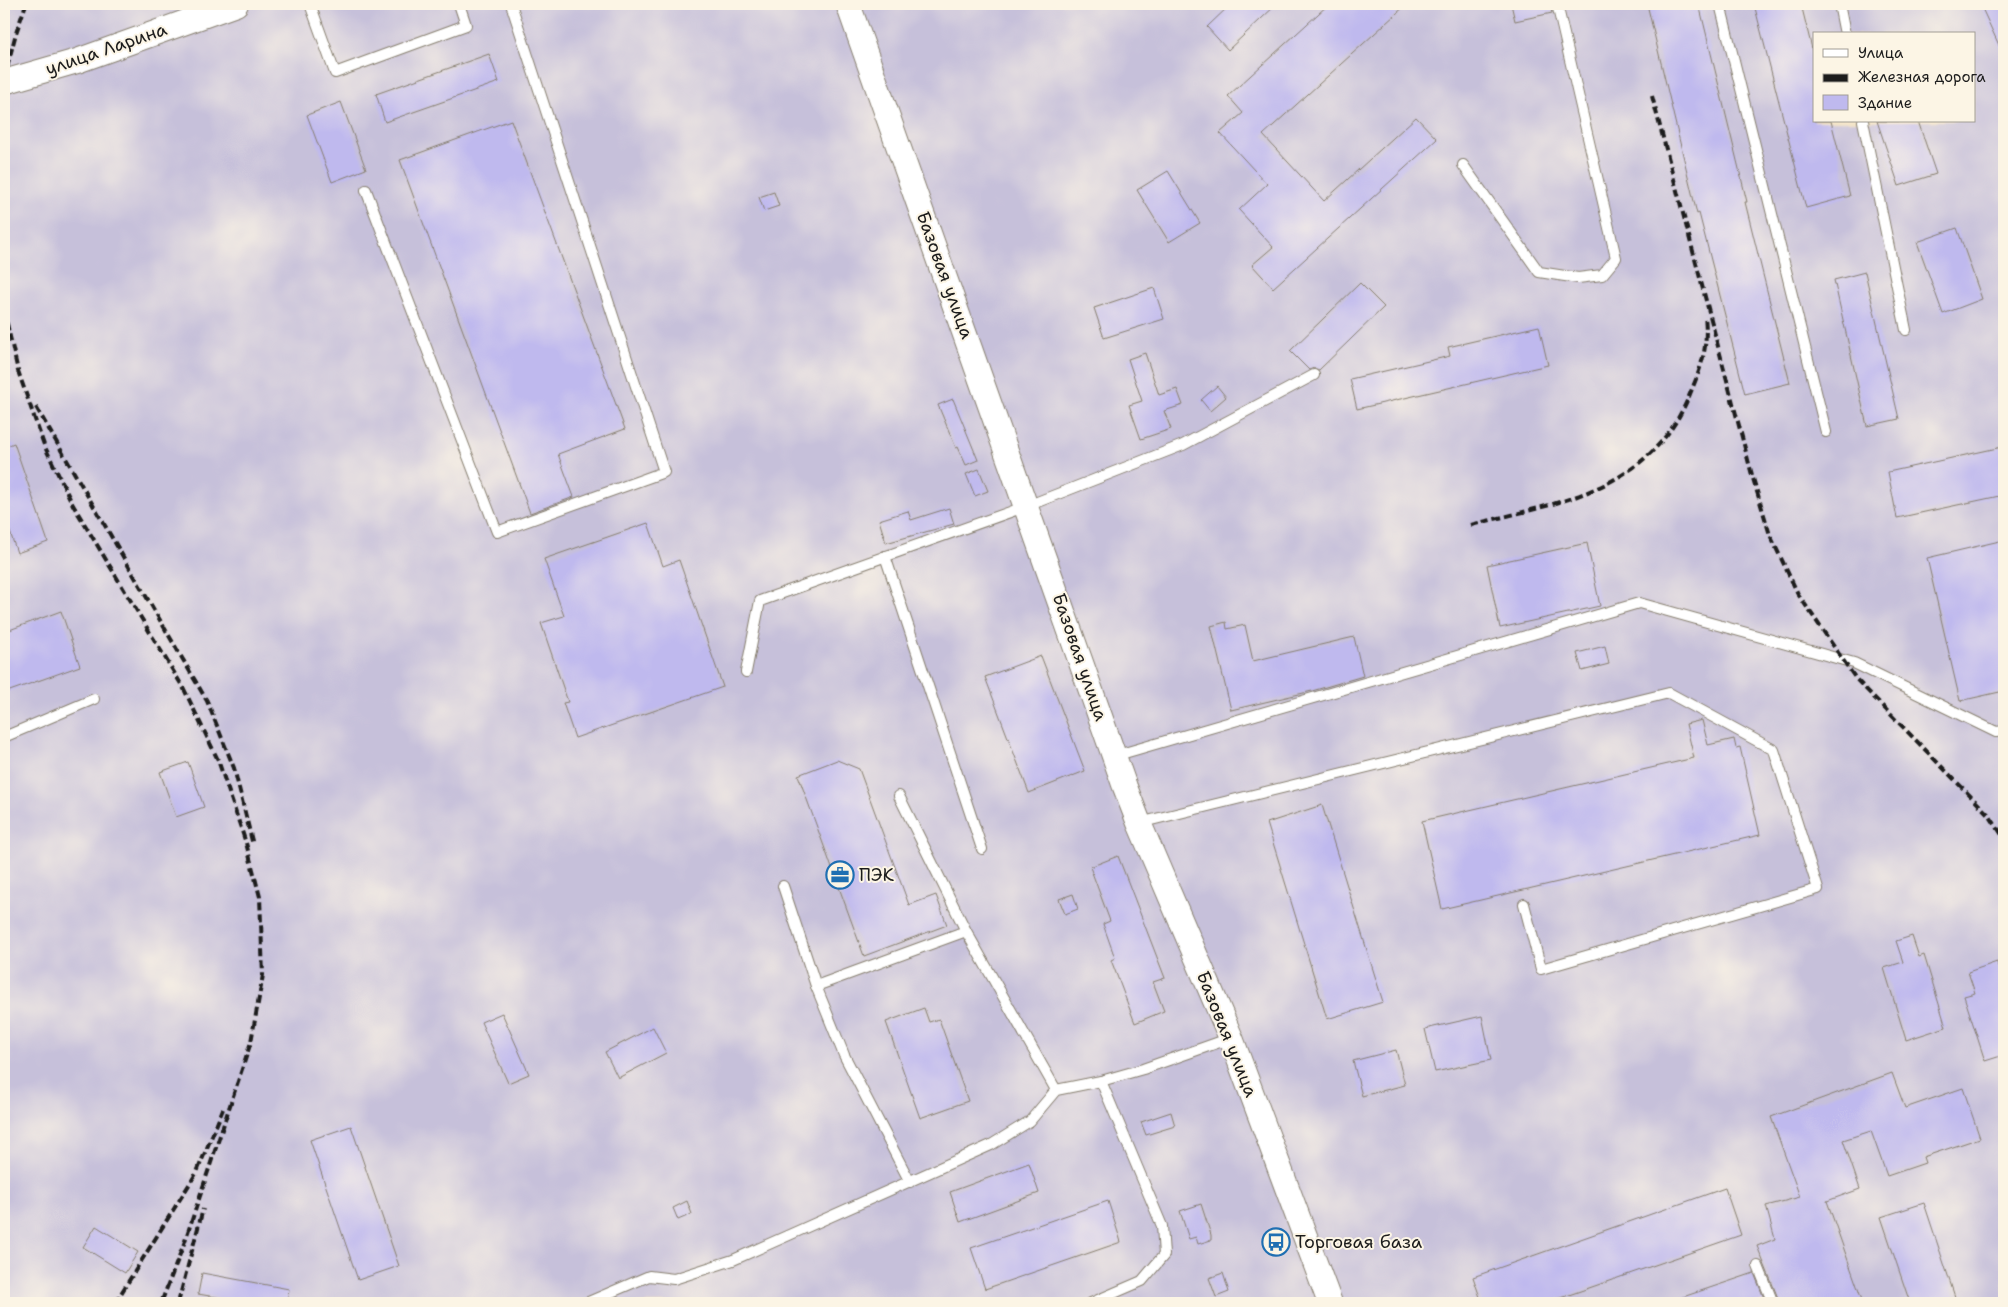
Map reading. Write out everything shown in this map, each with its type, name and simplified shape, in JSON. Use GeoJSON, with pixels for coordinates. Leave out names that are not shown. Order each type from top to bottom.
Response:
{"type":"FeatureCollection","features":[{"type":"Feature","properties":{"kind":"street","name":"улица Ларина"},"geometry":{"type":"LineString","coordinates":[[4,82],[77,61],[236,4]]}},
{"type":"Feature","properties":{"kind":"street","name":"Базовая улица"},"geometry":{"type":"LineString","coordinates":[[848,4],[1138,823],[1231,1038],[1324,1299]]}},
{"type":"Feature","properties":{"kind":"lane"},"geometry":{"type":"LineString","coordinates":[[310,4],[335,73],[466,25],[459,4]]}},
{"type":"Feature","properties":{"kind":"lane"},"geometry":{"type":"LineString","coordinates":[[366,190],[497,532],[664,472],[512,4]]}},
{"type":"Feature","properties":{"kind":"lane"},"geometry":{"type":"LineString","coordinates":[[1463,166],[1539,272],[1578,278],[1602,275],[1616,258],[1558,4]]}},
{"type":"Feature","properties":{"kind":"lane"},"geometry":{"type":"LineString","coordinates":[[1720,4],[1826,432]]}},
{"type":"Feature","properties":{"kind":"lane"},"geometry":{"type":"LineString","coordinates":[[1839,4],[1845,32]]}},
{"type":"Feature","properties":{"kind":"lane"},"geometry":{"type":"LineString","coordinates":[[1863,122],[1906,330]]}},
{"type":"Feature","properties":{"kind":"lane"},"geometry":{"type":"LineString","coordinates":[[746,672],[760,601],[1027,506],[1183,445],[1314,375]]}},
{"type":"Feature","properties":{"kind":"lane"},"geometry":{"type":"LineString","coordinates":[[885,556],[982,849]]}},
{"type":"Feature","properties":{"kind":"lane"},"geometry":{"type":"LineString","coordinates":[[1114,756],[1639,603],[1854,662],[1996,732],[2004,731]]}},
{"type":"Feature","properties":{"kind":"lane"},"geometry":{"type":"LineString","coordinates":[[1138,823],[1669,692],[1774,750],[1818,888],[1541,969],[1524,904]]}},
{"type":"Feature","properties":{"kind":"lane"},"geometry":{"type":"LineString","coordinates":[[4,737],[94,699]]}},
{"type":"Feature","properties":{"kind":"lane"},"geometry":{"type":"LineString","coordinates":[[899,796],[966,931],[1056,1090]]}},
{"type":"Feature","properties":{"kind":"lane"},"geometry":{"type":"LineString","coordinates":[[784,886],[816,986],[844,1055],[910,1182]]}},
{"type":"Feature","properties":{"kind":"lane"},"geometry":{"type":"LineString","coordinates":[[816,986],[966,931]]}},
{"type":"Feature","properties":{"kind":"lane"},"geometry":{"type":"LineString","coordinates":[[586,1303],[649,1276],[674,1279],[733,1260],[910,1182],[991,1145],[1030,1121],[1056,1090],[1101,1081],[1142,1069],[1231,1038]]}},
{"type":"Feature","properties":{"kind":"lane"},"geometry":{"type":"LineString","coordinates":[[1090,1303],[1142,1281],[1164,1256],[1162,1226],[1101,1081]]}},
{"type":"Feature","properties":{"kind":"lane"},"geometry":{"type":"LineString","coordinates":[[1758,1266],[1772,1303]]}},
{"type":"Feature","properties":{"kind":"shaded area"},"geometry":{"type":"Polygon","coordinates":[[[4,4],[2004,4],[2004,1303],[4,1303],[4,4]]]}},
{"type":"Feature","properties":{"kind":"building"},"geometry":{"type":"Polygon","coordinates":[[[1231,4],[1277,4],[1228,50],[1207,27],[1231,4]]]}},
{"type":"Feature","properties":{"kind":"building"},"geometry":{"type":"Polygon","coordinates":[[[1329,4],[1407,4],[1263,135],[1324,201],[1416,117],[1437,139],[1273,288],[1252,265],[1273,247],[1239,210],[1267,184],[1220,133],[1243,113],[1228,96],[1329,4]]]}},
{"type":"Feature","properties":{"kind":"building"},"geometry":{"type":"Polygon","coordinates":[[[1511,4],[1550,4],[1552,13],[1515,21],[1511,4]]]}},
{"type":"Feature","properties":{"kind":"building"},"geometry":{"type":"Polygon","coordinates":[[[1647,4],[1699,4],[1790,383],[1745,394],[1699,213],[1697,214],[1647,4]]]}},
{"type":"Feature","properties":{"kind":"building"},"geometry":{"type":"Polygon","coordinates":[[[1754,4],[1801,4],[1813,53],[1813,122],[1831,122],[1850,196],[1806,208],[1754,4]]]}},
{"type":"Feature","properties":{"kind":"building"},"geometry":{"type":"Polygon","coordinates":[[[1980,4],[2004,4],[2004,56],[1980,4]]]}},
{"type":"Feature","properties":{"kind":"building"},"geometry":{"type":"Polygon","coordinates":[[[489,54],[499,82],[385,122],[376,94],[489,54]]]}},
{"type":"Feature","properties":{"kind":"building"},"geometry":{"type":"Polygon","coordinates":[[[341,102],[366,169],[332,182],[307,115],[341,102]]]}},
{"type":"Feature","properties":{"kind":"building"},"geometry":{"type":"Polygon","coordinates":[[[511,120],[625,429],[558,454],[574,497],[530,513],[400,160],[511,120]]]}},
{"type":"Feature","properties":{"kind":"building"},"geometry":{"type":"Polygon","coordinates":[[[1877,122],[1918,122],[1936,174],[1899,186],[1877,122]]]}},
{"type":"Feature","properties":{"kind":"building"},"geometry":{"type":"Polygon","coordinates":[[[1168,171],[1200,223],[1169,242],[1137,190],[1168,171]]]}},
{"type":"Feature","properties":{"kind":"building"},"geometry":{"type":"Polygon","coordinates":[[[774,192],[779,206],[764,211],[759,197],[774,192]]]}},
{"type":"Feature","properties":{"kind":"building"},"geometry":{"type":"Polygon","coordinates":[[[1957,228],[1982,299],[1943,314],[1917,242],[1957,228]]]}},
{"type":"Feature","properties":{"kind":"building"},"geometry":{"type":"Polygon","coordinates":[[[1865,272],[1899,419],[1867,426],[1834,280],[1865,272]]]}},
{"type":"Feature","properties":{"kind":"building"},"geometry":{"type":"Polygon","coordinates":[[[1360,283],[1384,307],[1319,370],[1314,368],[1309,370],[1290,351],[1360,283]]]}},
{"type":"Feature","properties":{"kind":"building"},"geometry":{"type":"Polygon","coordinates":[[[1154,288],[1164,319],[1104,338],[1094,308],[1154,288]]]}},
{"type":"Feature","properties":{"kind":"building"},"geometry":{"type":"Polygon","coordinates":[[[1539,326],[1548,365],[1357,409],[1350,379],[1450,356],[1448,347],[1539,326]]]}},
{"type":"Feature","properties":{"kind":"building"},"geometry":{"type":"Polygon","coordinates":[[[1145,353],[1159,395],[1177,389],[1183,405],[1164,411],[1171,429],[1141,439],[1129,405],[1142,401],[1128,359],[1145,353]]]}},
{"type":"Feature","properties":{"kind":"building"},"geometry":{"type":"Polygon","coordinates":[[[1217,386],[1226,397],[1210,411],[1201,400],[1217,386]]]}},
{"type":"Feature","properties":{"kind":"building"},"geometry":{"type":"Polygon","coordinates":[[[953,399],[978,460],[966,465],[958,447],[956,448],[938,405],[953,399]]]}},
{"type":"Feature","properties":{"kind":"building"},"geometry":{"type":"Polygon","coordinates":[[[14,443],[48,542],[17,553],[4,514],[4,447],[14,443]]]}},
{"type":"Feature","properties":{"kind":"building"},"geometry":{"type":"Polygon","coordinates":[[[2002,447],[2004,456],[2004,495],[1897,518],[1888,472],[2002,447]]]}},
{"type":"Feature","properties":{"kind":"building"},"geometry":{"type":"Polygon","coordinates":[[[979,469],[988,491],[975,496],[966,474],[979,469]]]}},
{"type":"Feature","properties":{"kind":"building"},"geometry":{"type":"Polygon","coordinates":[[[949,508],[954,524],[886,543],[879,520],[908,511],[911,520],[949,508]]]}},
{"type":"Feature","properties":{"kind":"building"},"geometry":{"type":"Polygon","coordinates":[[[648,523],[663,566],[679,560],[723,687],[575,738],[563,703],[568,702],[541,623],[564,616],[544,559],[648,523]]]}},
{"type":"Feature","properties":{"kind":"building"},"geometry":{"type":"Polygon","coordinates":[[[2004,540],[2004,691],[1960,701],[1927,558],[2004,540]]]}},
{"type":"Feature","properties":{"kind":"building"},"geometry":{"type":"Polygon","coordinates":[[[1587,543],[1600,606],[1500,628],[1487,565],[1587,543]]]}},
{"type":"Feature","properties":{"kind":"building"},"geometry":{"type":"Polygon","coordinates":[[[61,611],[80,666],[4,693],[4,632],[61,611]]]}},
{"type":"Feature","properties":{"kind":"building"},"geometry":{"type":"Polygon","coordinates":[[[1226,622],[1227,629],[1245,625],[1253,661],[1354,637],[1363,676],[1312,691],[1231,710],[1211,626],[1226,622]]]}},
{"type":"Feature","properties":{"kind":"building"},"geometry":{"type":"Polygon","coordinates":[[[1605,646],[1609,664],[1582,671],[1577,653],[1605,646]]]}},
{"type":"Feature","properties":{"kind":"building"},"geometry":{"type":"Polygon","coordinates":[[[1041,656],[1085,771],[1029,793],[985,677],[1041,656]]]}},
{"type":"Feature","properties":{"kind":"building"},"geometry":{"type":"Polygon","coordinates":[[[1702,720],[1708,745],[1734,739],[1736,748],[1740,747],[1760,835],[1442,909],[1422,821],[1694,758],[1686,724],[1702,720]]]}},
{"type":"Feature","properties":{"kind":"building"},"geometry":{"type":"Polygon","coordinates":[[[837,760],[859,769],[909,905],[936,895],[947,925],[864,956],[798,775],[837,760]]]}},
{"type":"Feature","properties":{"kind":"building"},"geometry":{"type":"Polygon","coordinates":[[[188,762],[204,807],[176,817],[160,772],[188,762]]]}},
{"type":"Feature","properties":{"kind":"building"},"geometry":{"type":"Polygon","coordinates":[[[1322,805],[1383,1002],[1327,1019],[1267,823],[1322,805]]]}},
{"type":"Feature","properties":{"kind":"building"},"geometry":{"type":"Polygon","coordinates":[[[1118,856],[1165,978],[1153,982],[1164,1011],[1135,1023],[1111,960],[1115,958],[1103,924],[1110,921],[1090,867],[1118,856]]]}},
{"type":"Feature","properties":{"kind":"building"},"geometry":{"type":"Polygon","coordinates":[[[1073,894],[1078,909],[1065,914],[1059,899],[1073,894]]]}},
{"type":"Feature","properties":{"kind":"building"},"geometry":{"type":"Polygon","coordinates":[[[1912,936],[1919,957],[1924,955],[1946,1027],[1906,1040],[1884,968],[1903,962],[1896,941],[1912,936]]]}},
{"type":"Feature","properties":{"kind":"building"},"geometry":{"type":"Polygon","coordinates":[[[1997,962],[2004,987],[2004,1055],[1985,1061],[1964,996],[1975,993],[1968,972],[1997,962]]]}},
{"type":"Feature","properties":{"kind":"building"},"geometry":{"type":"Polygon","coordinates":[[[924,1008],[929,1022],[939,1019],[968,1101],[920,1118],[886,1022],[924,1008]]]}},
{"type":"Feature","properties":{"kind":"building"},"geometry":{"type":"Polygon","coordinates":[[[502,1013],[529,1074],[508,1083],[481,1022],[502,1013]]]}},
{"type":"Feature","properties":{"kind":"building"},"geometry":{"type":"Polygon","coordinates":[[[1482,1016],[1491,1060],[1435,1072],[1425,1029],[1482,1016]]]}},
{"type":"Feature","properties":{"kind":"building"},"geometry":{"type":"Polygon","coordinates":[[[653,1027],[666,1053],[618,1078],[605,1052],[653,1027]]]}},
{"type":"Feature","properties":{"kind":"building"},"geometry":{"type":"Polygon","coordinates":[[[1396,1050],[1405,1085],[1362,1096],[1353,1061],[1396,1050]]]}},
{"type":"Feature","properties":{"kind":"building"},"geometry":{"type":"Polygon","coordinates":[[[1892,1073],[1905,1108],[1963,1088],[1980,1138],[1923,1157],[1925,1163],[1887,1176],[1871,1131],[1843,1140],[1860,1189],[1827,1201],[1863,1303],[1780,1303],[1757,1246],[1775,1239],[1766,1206],[1800,1197],[1771,1117],[1892,1073]]]}},
{"type":"Feature","properties":{"kind":"building"},"geometry":{"type":"Polygon","coordinates":[[[1171,1112],[1175,1126],[1146,1135],[1141,1122],[1171,1112]]]}},
{"type":"Feature","properties":{"kind":"building"},"geometry":{"type":"Polygon","coordinates":[[[351,1126],[399,1266],[358,1280],[310,1140],[351,1126]]]}},
{"type":"Feature","properties":{"kind":"building"},"geometry":{"type":"Polygon","coordinates":[[[1029,1163],[1039,1193],[960,1222],[950,1192],[1029,1163]]]}},
{"type":"Feature","properties":{"kind":"building"},"geometry":{"type":"Polygon","coordinates":[[[1725,1188],[1741,1235],[1546,1303],[1482,1303],[1473,1277],[1725,1188]]]}},
{"type":"Feature","properties":{"kind":"building"},"geometry":{"type":"Polygon","coordinates":[[[687,1201],[692,1214],[678,1220],[673,1208],[687,1201]]]}},
{"type":"Feature","properties":{"kind":"building"},"geometry":{"type":"Polygon","coordinates":[[[1108,1201],[1121,1242],[985,1289],[971,1248],[1108,1201]]]}},
{"type":"Feature","properties":{"kind":"building"},"geometry":{"type":"Polygon","coordinates":[[[1924,1203],[1957,1303],[1910,1303],[1881,1217],[1924,1203]]]}},
{"type":"Feature","properties":{"kind":"building"},"geometry":{"type":"Polygon","coordinates":[[[1201,1204],[1211,1240],[1198,1244],[1196,1237],[1189,1239],[1180,1211],[1201,1204]]]}},
{"type":"Feature","properties":{"kind":"building"},"geometry":{"type":"Polygon","coordinates":[[[96,1226],[138,1252],[125,1273],[83,1247],[96,1226]]]}},
{"type":"Feature","properties":{"kind":"building"},"geometry":{"type":"Polygon","coordinates":[[[202,1273],[289,1289],[287,1303],[250,1303],[198,1294],[202,1273]]]}},
{"type":"Feature","properties":{"kind":"building"},"geometry":{"type":"Polygon","coordinates":[[[1223,1273],[1229,1292],[1216,1297],[1209,1278],[1223,1273]]]}},
{"type":"Feature","properties":{"kind":"building"},"geometry":{"type":"Polygon","coordinates":[[[1754,1273],[1766,1303],[1672,1303],[1671,1301],[1754,1273]]]}},
{"type":"Feature","properties":{"kind":"railway"},"geometry":{"type":"LineString","coordinates":[[4,79],[26,4]]}},
{"type":"Feature","properties":{"kind":"railway"},"geometry":{"type":"LineString","coordinates":[[1652,96],[1752,475],[1770,535],[1798,594],[1856,679],[1989,815],[2004,838]]}},
{"type":"Feature","properties":{"kind":"railway"},"geometry":{"type":"LineString","coordinates":[[4,311],[18,371],[44,445],[73,505],[184,689],[218,760],[246,843],[260,897],[263,975],[251,1042],[185,1241],[161,1303]]}},
{"type":"Feature","properties":{"kind":"railway"},"geometry":{"type":"LineString","coordinates":[[1471,525],[1539,508],[1602,486],[1629,470],[1654,449],[1675,423],[1696,380],[1705,345],[1705,316]]}},
{"type":"Feature","properties":{"kind":"railway"},"geometry":{"type":"LineString","coordinates":[[36,407],[207,701],[234,768],[253,845]]}},
{"type":"Feature","properties":{"kind":"railway"},"geometry":{"type":"LineString","coordinates":[[115,1303],[197,1172],[223,1109]]}},
{"type":"Feature","properties":{"kind":"railway"},"geometry":{"type":"LineString","coordinates":[[178,1303],[203,1209]]}},
{"type":"Feature","properties":{"kind":"place","name":"ПЭК"},"geometry":{"type":"Point","coordinates":[840,875]}},
{"type":"Feature","properties":{"kind":"place","name":"Торговая база"},"geometry":{"type":"Point","coordinates":[1276,1242]}}]}
